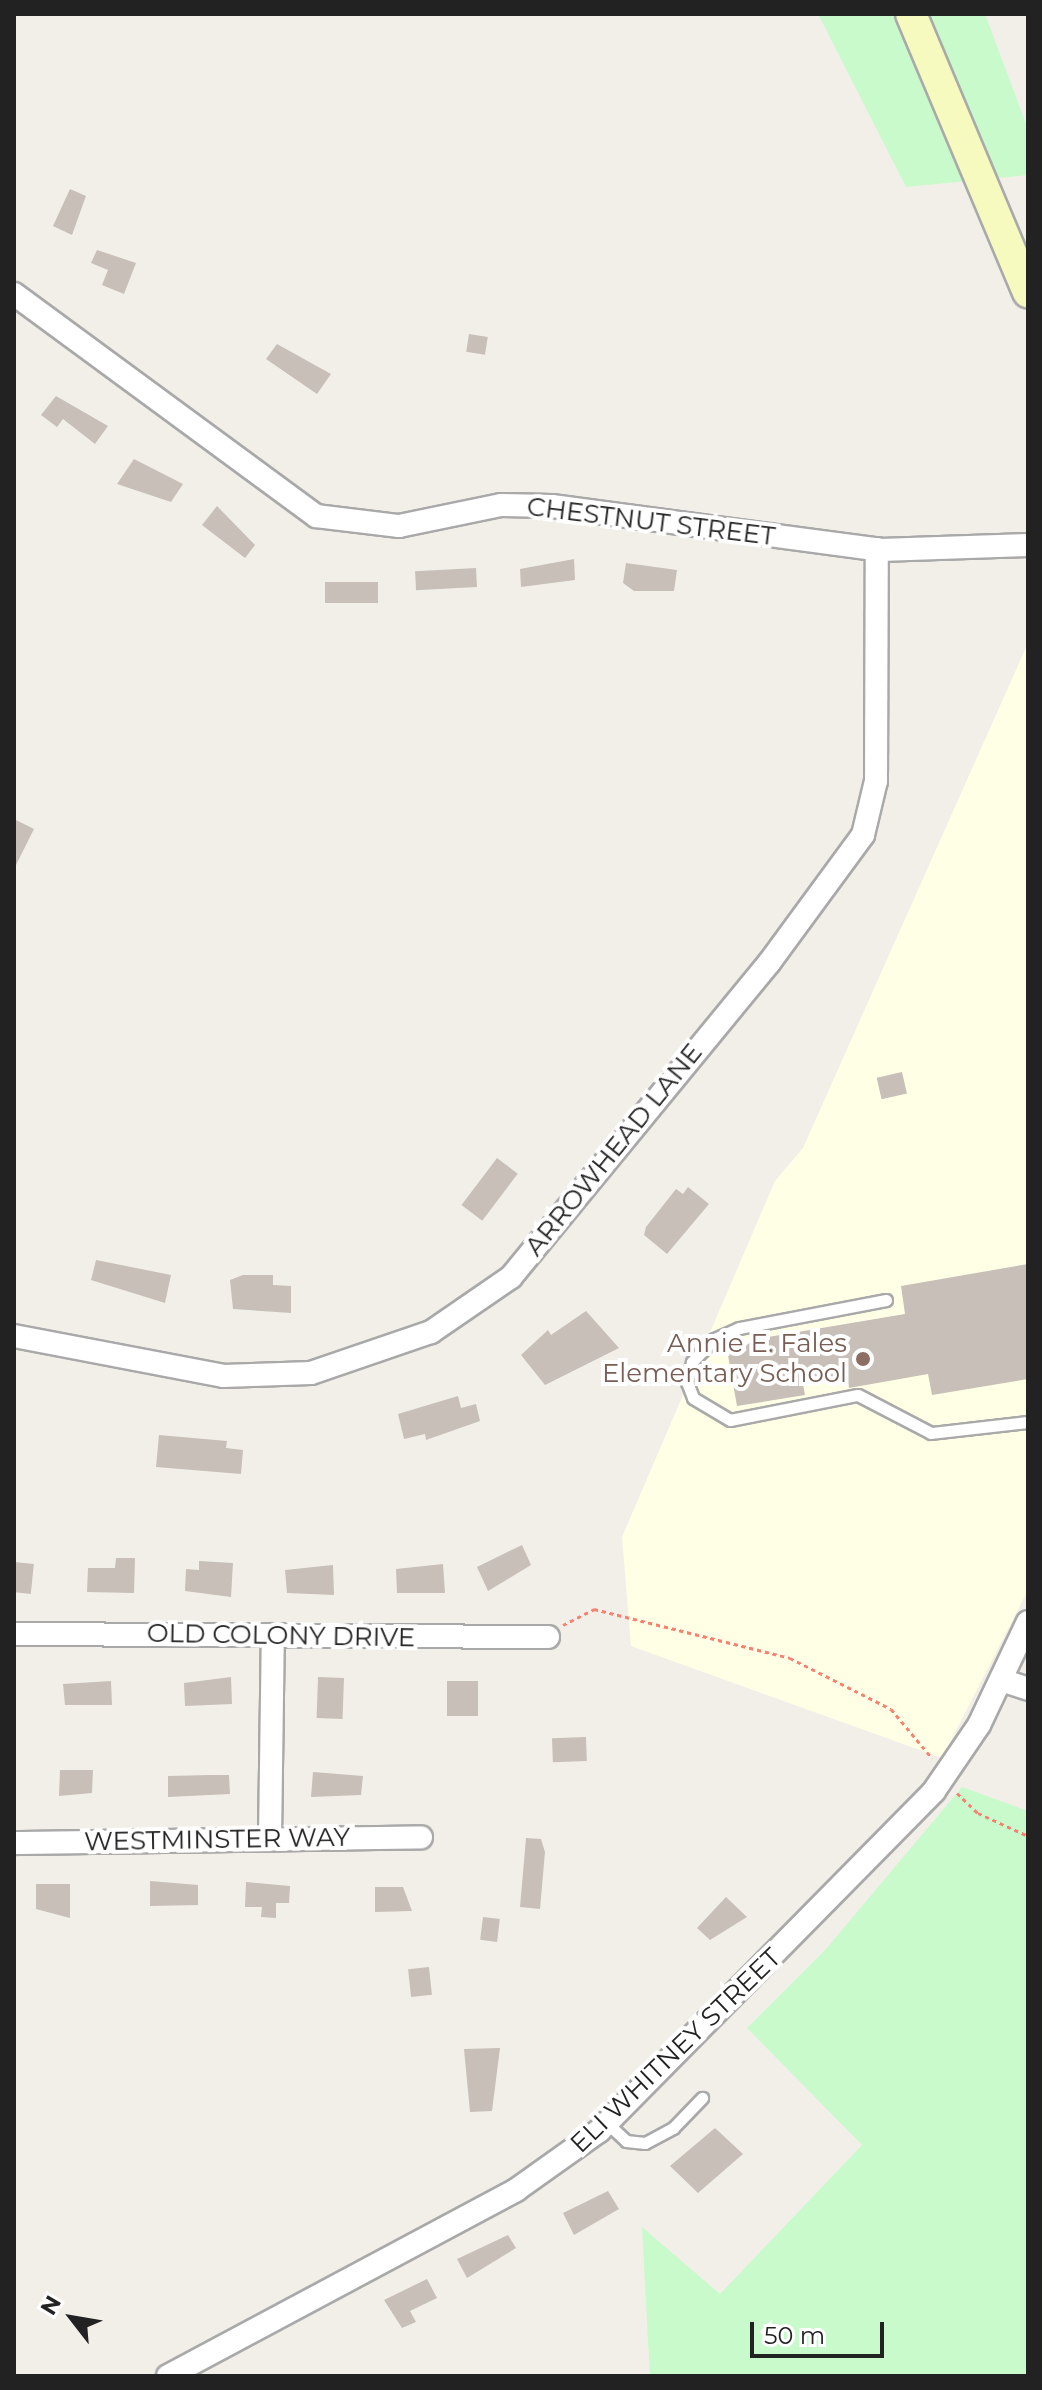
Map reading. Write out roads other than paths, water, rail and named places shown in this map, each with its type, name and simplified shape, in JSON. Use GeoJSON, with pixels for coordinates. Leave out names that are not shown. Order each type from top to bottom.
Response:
{"type":"FeatureCollection","features":[{"type":"Feature","properties":{"kind":"street"},"geometry":{"type":"LineString","coordinates":[[911,14],[1028,292]]}},
{"type":"Feature","properties":{"kind":"street","name":"CHESTNUT STREET"},"geometry":{"type":"LineString","coordinates":[[14,294],[316,516],[399,526],[501,505],[552,506],[877,549],[1028,545]]}},
{"type":"Feature","properties":{"kind":"street","name":"ARROWHEAD LANE"},"geometry":{"type":"LineString","coordinates":[[14,1336],[223,1376],[311,1373],[431,1332],[511,1277],[769,963],[863,835],[876,781],[877,549]]}},
{"type":"Feature","properties":{"kind":"street","name":"ELI WHITNEY STREET"},"geometry":{"type":"LineString","coordinates":[[168,2376],[516,2190],[607,2123],[948,1772],[1001,1680],[1028,1622]]}},
{"type":"Feature","properties":{"kind":"street","name":"OLD COLONY DRIVE"},"geometry":{"type":"LineString","coordinates":[[14,1634],[548,1637]]}},
{"type":"Feature","properties":{"kind":"street"},"geometry":{"type":"LineString","coordinates":[[270,1839],[273,1635]]}},
{"type":"Feature","properties":{"kind":"street"},"geometry":{"type":"LineString","coordinates":[[1001,1680],[1028,1689]]}},
{"type":"Feature","properties":{"kind":"street","name":"WESTMINSTER WAY"},"geometry":{"type":"LineString","coordinates":[[14,1843],[421,1837]]}},
{"type":"Feature","properties":{"kind":"lane"},"geometry":{"type":"LineString","coordinates":[[886,1300],[739,1328],[714,1339],[692,1362],[687,1382],[693,1398],[730,1420],[858,1395],[931,1433],[1028,1422]]}},
{"type":"Feature","properties":{"kind":"lane"},"geometry":{"type":"LineString","coordinates":[[607,2123],[626,2141],[645,2143],[673,2128],[702,2098]]}},
{"type":"Feature","properties":{"kind":"place","name":"Annie E. Fales Elementary School"},"geometry":{"type":"Point","coordinates":[863,1359]}}]}
